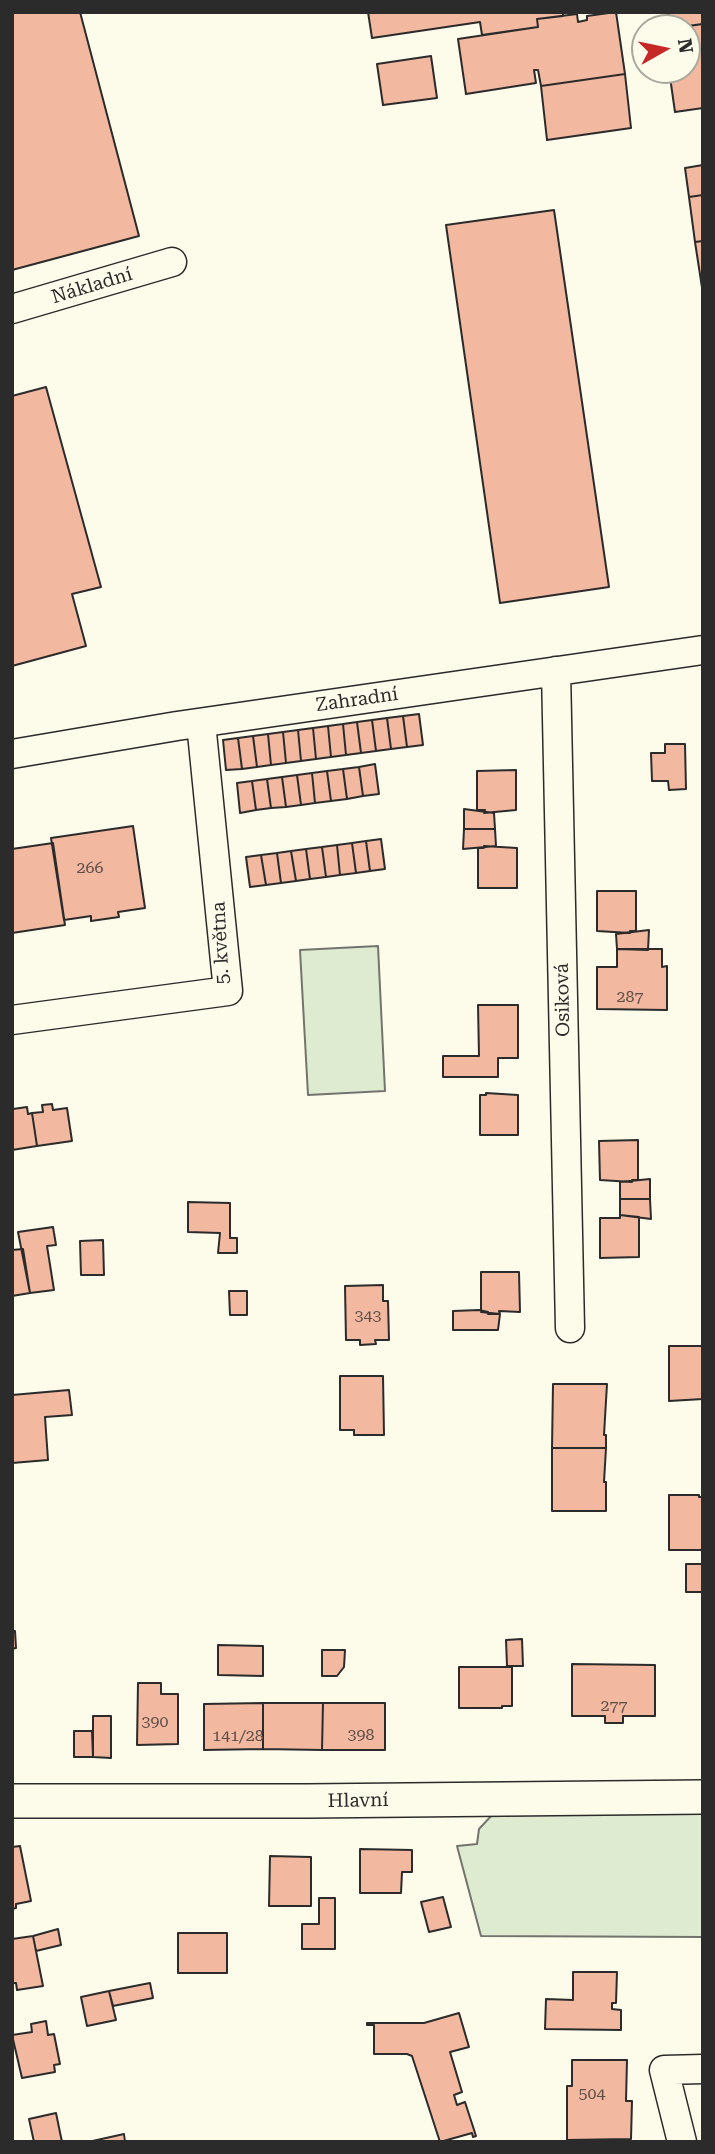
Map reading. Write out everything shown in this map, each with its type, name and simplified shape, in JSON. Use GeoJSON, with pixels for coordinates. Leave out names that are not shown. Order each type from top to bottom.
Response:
{"type":"FeatureCollection","features":[{"type":"Feature","properties":{"kind":"street","name":"Nákladní"},"geometry":{"type":"LineString","coordinates":[[12,309],[172,262]]}},
{"type":"Feature","properties":{"kind":"street","name":"Zahradní"},"geometry":{"type":"LineString","coordinates":[[12,754],[201,723],[703,650]]}},
{"type":"Feature","properties":{"kind":"street","name":"Osiková"},"geometry":{"type":"LineString","coordinates":[[556,671],[570,1328]]}},
{"type":"Feature","properties":{"kind":"street","name":"5. května"},"geometry":{"type":"LineString","coordinates":[[12,1020],[228,991],[201,723]]}},
{"type":"Feature","properties":{"kind":"street","name":"Hlavní"},"geometry":{"type":"LineString","coordinates":[[12,1801],[703,1797]]}},
{"type":"Feature","properties":{"kind":"street"},"geometry":{"type":"LineString","coordinates":[[682,2142],[664,2070],[703,2069]]}},
{"type":"Feature","properties":{"kind":"green space"},"geometry":{"type":"Polygon","coordinates":[[[378,946],[385,1091],[308,1095],[300,950],[378,946]]]}},
{"type":"Feature","properties":{"kind":"green space"},"geometry":{"type":"Polygon","coordinates":[[[493,1814],[703,1814],[703,1937],[481,1936],[457,1846],[477,1844],[479,1829],[493,1814]]]}},
{"type":"Feature","properties":{"kind":"building"},"geometry":{"type":"Polygon","coordinates":[[[12,12],[80,12],[139,236],[12,270],[12,12]]]}},
{"type":"Feature","properties":{"kind":"building"},"geometry":{"type":"Polygon","coordinates":[[[368,12],[563,12],[563,16],[537,19],[538,27],[482,35],[480,22],[372,38],[368,12]]]}},
{"type":"Feature","properties":{"kind":"building"},"geometry":{"type":"Polygon","coordinates":[[[616,12],[625,74],[541,86],[538,70],[534,70],[536,83],[466,94],[458,39],[538,27],[537,19],[577,14],[578,22],[587,20],[587,16],[616,12]]]}},
{"type":"Feature","properties":{"kind":"building"},"geometry":{"type":"Polygon","coordinates":[[[703,12],[703,24],[701,14],[668,14],[703,12]]]}},
{"type":"Feature","properties":{"kind":"building"},"geometry":{"type":"Polygon","coordinates":[[[701,24],[703,108],[675,112],[671,84],[701,84],[701,24]]]}},
{"type":"Feature","properties":{"kind":"building"},"geometry":{"type":"Polygon","coordinates":[[[431,56],[437,98],[383,105],[377,64],[431,56]]]}},
{"type":"Feature","properties":{"kind":"building"},"geometry":{"type":"Polygon","coordinates":[[[625,74],[631,128],[547,140],[541,86],[625,74]]]}},
{"type":"Feature","properties":{"kind":"building"},"geometry":{"type":"Polygon","coordinates":[[[703,165],[703,195],[689,197],[685,168],[703,165]]]}},
{"type":"Feature","properties":{"kind":"building"},"geometry":{"type":"Polygon","coordinates":[[[703,195],[703,241],[695,242],[689,197],[703,195]]]}},
{"type":"Feature","properties":{"kind":"building"},"geometry":{"type":"Polygon","coordinates":[[[554,210],[609,587],[500,603],[446,225],[554,210]]]}},
{"type":"Feature","properties":{"kind":"building"},"geometry":{"type":"Polygon","coordinates":[[[703,241],[703,294],[695,242],[703,241]]]}},
{"type":"Feature","properties":{"kind":"building"},"geometry":{"type":"Polygon","coordinates":[[[46,387],[101,587],[72,594],[86,646],[12,666],[12,396],[46,387]]]}},
{"type":"Feature","properties":{"kind":"building"},"geometry":{"type":"Polygon","coordinates":[[[419,714],[423,745],[407,747],[403,716],[419,714]]]}},
{"type":"Feature","properties":{"kind":"building"},"geometry":{"type":"Polygon","coordinates":[[[403,716],[407,747],[391,749],[387,718],[403,716]]]}},
{"type":"Feature","properties":{"kind":"building"},"geometry":{"type":"Polygon","coordinates":[[[387,718],[391,749],[376,751],[372,720],[387,718]]]}},
{"type":"Feature","properties":{"kind":"building"},"geometry":{"type":"Polygon","coordinates":[[[372,720],[376,751],[361,753],[357,722],[372,720]]]}},
{"type":"Feature","properties":{"kind":"building"},"geometry":{"type":"Polygon","coordinates":[[[357,722],[361,753],[346,755],[343,724],[357,722]]]}},
{"type":"Feature","properties":{"kind":"building"},"geometry":{"type":"Polygon","coordinates":[[[343,724],[346,755],[331,757],[328,726],[343,724]]]}},
{"type":"Feature","properties":{"kind":"building"},"geometry":{"type":"Polygon","coordinates":[[[328,726],[331,757],[316,759],[313,728],[328,726]]]}},
{"type":"Feature","properties":{"kind":"building"},"geometry":{"type":"Polygon","coordinates":[[[313,728],[316,759],[301,761],[298,730],[313,728]]]}},
{"type":"Feature","properties":{"kind":"building"},"geometry":{"type":"Polygon","coordinates":[[[298,730],[301,761],[286,763],[283,732],[298,730]]]}},
{"type":"Feature","properties":{"kind":"building"},"geometry":{"type":"Polygon","coordinates":[[[283,732],[286,763],[271,765],[268,734],[283,732]]]}},
{"type":"Feature","properties":{"kind":"building"},"geometry":{"type":"Polygon","coordinates":[[[268,734],[271,765],[257,767],[253,736],[268,734]]]}},
{"type":"Feature","properties":{"kind":"building"},"geometry":{"type":"Polygon","coordinates":[[[253,736],[257,767],[242,769],[238,738],[253,736]]]}},
{"type":"Feature","properties":{"kind":"building"},"geometry":{"type":"Polygon","coordinates":[[[238,738],[242,769],[226,770],[223,740],[238,738]]]}},
{"type":"Feature","properties":{"kind":"building"},"geometry":{"type":"Polygon","coordinates":[[[665,744],[685,744],[686,789],[669,790],[668,781],[652,781],[651,753],[665,753],[665,744]]]}},
{"type":"Feature","properties":{"kind":"building"},"geometry":{"type":"Polygon","coordinates":[[[375,764],[379,794],[363,796],[359,767],[375,764]]]}},
{"type":"Feature","properties":{"kind":"building"},"geometry":{"type":"Polygon","coordinates":[[[359,767],[363,796],[347,799],[343,769],[359,767]]]}},
{"type":"Feature","properties":{"kind":"building"},"geometry":{"type":"Polygon","coordinates":[[[343,769],[347,799],[331,801],[327,771],[343,769]]]}},
{"type":"Feature","properties":{"kind":"building"},"geometry":{"type":"Polygon","coordinates":[[[516,770],[516,810],[484,813],[485,810],[477,810],[477,771],[516,770]]]}},
{"type":"Feature","properties":{"kind":"building"},"geometry":{"type":"Polygon","coordinates":[[[327,771],[331,801],[315,803],[312,773],[327,771]]]}},
{"type":"Feature","properties":{"kind":"building"},"geometry":{"type":"Polygon","coordinates":[[[312,773],[315,803],[301,805],[297,775],[312,773]]]}},
{"type":"Feature","properties":{"kind":"building"},"geometry":{"type":"Polygon","coordinates":[[[297,775],[301,805],[286,807],[282,777],[297,775]]]}},
{"type":"Feature","properties":{"kind":"building"},"geometry":{"type":"Polygon","coordinates":[[[282,777],[286,807],[271,808],[267,779],[282,777]]]}},
{"type":"Feature","properties":{"kind":"building"},"geometry":{"type":"Polygon","coordinates":[[[267,779],[271,808],[256,810],[252,781],[267,779]]]}},
{"type":"Feature","properties":{"kind":"building"},"geometry":{"type":"Polygon","coordinates":[[[252,781],[256,810],[240,813],[237,783],[252,781]]]}},
{"type":"Feature","properties":{"kind":"building"},"geometry":{"type":"Polygon","coordinates":[[[464,809],[494,813],[495,829],[464,829],[464,809]]]}},
{"type":"Feature","properties":{"kind":"building"},"geometry":{"type":"Polygon","coordinates":[[[133,826],[145,908],[118,912],[119,917],[91,921],[91,916],[64,920],[51,838],[133,826]]]}},
{"type":"Feature","properties":{"kind":"building"},"geometry":{"type":"Polygon","coordinates":[[[464,829],[495,829],[496,846],[463,849],[464,829]]]}},
{"type":"Feature","properties":{"kind":"building"},"geometry":{"type":"Polygon","coordinates":[[[381,839],[385,869],[370,871],[366,841],[381,839]]]}},
{"type":"Feature","properties":{"kind":"building"},"geometry":{"type":"Polygon","coordinates":[[[366,841],[370,871],[356,873],[352,843],[366,841]]]}},
{"type":"Feature","properties":{"kind":"building"},"geometry":{"type":"Polygon","coordinates":[[[53,843],[65,925],[12,933],[12,849],[53,843]]]}},
{"type":"Feature","properties":{"kind":"building"},"geometry":{"type":"Polygon","coordinates":[[[352,843],[356,873],[340,875],[337,845],[352,843]]]}},
{"type":"Feature","properties":{"kind":"building"},"geometry":{"type":"Polygon","coordinates":[[[337,845],[340,875],[326,877],[322,847],[337,845]]]}},
{"type":"Feature","properties":{"kind":"building"},"geometry":{"type":"Polygon","coordinates":[[[322,847],[326,877],[310,879],[306,849],[322,847]]]}},
{"type":"Feature","properties":{"kind":"building"},"geometry":{"type":"Polygon","coordinates":[[[478,848],[517,848],[517,888],[478,888],[478,848]]]}},
{"type":"Feature","properties":{"kind":"building"},"geometry":{"type":"Polygon","coordinates":[[[306,849],[310,879],[296,881],[291,851],[306,849]]]}},
{"type":"Feature","properties":{"kind":"building"},"geometry":{"type":"Polygon","coordinates":[[[291,851],[296,881],[281,883],[277,853],[291,851]]]}},
{"type":"Feature","properties":{"kind":"building"},"geometry":{"type":"Polygon","coordinates":[[[277,853],[281,883],[266,885],[261,855],[277,853]]]}},
{"type":"Feature","properties":{"kind":"building"},"geometry":{"type":"Polygon","coordinates":[[[261,855],[266,885],[250,887],[246,857],[261,855]]]}},
{"type":"Feature","properties":{"kind":"building"},"geometry":{"type":"Polygon","coordinates":[[[597,891],[636,891],[636,931],[597,931],[597,891]]]}},
{"type":"Feature","properties":{"kind":"building"},"geometry":{"type":"Polygon","coordinates":[[[649,930],[648,950],[617,949],[616,934],[649,930]]]}},
{"type":"Feature","properties":{"kind":"building"},"geometry":{"type":"Polygon","coordinates":[[[617,949],[662,949],[662,967],[667,966],[667,1010],[597,1009],[597,967],[617,967],[617,949]]]}},
{"type":"Feature","properties":{"kind":"building"},"geometry":{"type":"Polygon","coordinates":[[[478,1005],[518,1005],[518,1058],[498,1058],[498,1077],[443,1077],[443,1056],[479,1056],[478,1005]]]}},
{"type":"Feature","properties":{"kind":"building"},"geometry":{"type":"Polygon","coordinates":[[[480,1095],[518,1095],[518,1135],[480,1135],[480,1095]]]}},
{"type":"Feature","properties":{"kind":"building"},"geometry":{"type":"Polygon","coordinates":[[[52,1104],[53,1110],[67,1108],[72,1141],[37,1146],[32,1113],[43,1112],[42,1105],[52,1104]]]}},
{"type":"Feature","properties":{"kind":"building"},"geometry":{"type":"Polygon","coordinates":[[[27,1107],[28,1114],[32,1113],[37,1146],[12,1150],[13,1109],[27,1107]]]}},
{"type":"Feature","properties":{"kind":"building"},"geometry":{"type":"Polygon","coordinates":[[[638,1140],[638,1180],[600,1180],[599,1141],[638,1140]]]}},
{"type":"Feature","properties":{"kind":"building"},"geometry":{"type":"Polygon","coordinates":[[[650,1179],[650,1199],[620,1199],[620,1182],[650,1179]]]}},
{"type":"Feature","properties":{"kind":"building"},"geometry":{"type":"Polygon","coordinates":[[[620,1199],[650,1199],[651,1219],[620,1215],[620,1199]]]}},
{"type":"Feature","properties":{"kind":"building"},"geometry":{"type":"Polygon","coordinates":[[[188,1202],[230,1203],[230,1238],[237,1238],[237,1253],[218,1253],[220,1233],[188,1232],[188,1202]]]}},
{"type":"Feature","properties":{"kind":"building"},"geometry":{"type":"Polygon","coordinates":[[[620,1215],[639,1217],[639,1257],[600,1258],[600,1218],[620,1218],[620,1215]]]}},
{"type":"Feature","properties":{"kind":"building"},"geometry":{"type":"Polygon","coordinates":[[[53,1227],[56,1245],[47,1246],[54,1290],[30,1293],[18,1232],[53,1227]]]}},
{"type":"Feature","properties":{"kind":"building"},"geometry":{"type":"Polygon","coordinates":[[[103,1240],[104,1275],[81,1275],[80,1241],[103,1240]]]}},
{"type":"Feature","properties":{"kind":"building"},"geometry":{"type":"Polygon","coordinates":[[[23,1249],[30,1293],[12,1296],[12,1250],[23,1249]]]}},
{"type":"Feature","properties":{"kind":"building"},"geometry":{"type":"Polygon","coordinates":[[[481,1272],[519,1272],[520,1312],[481,1312],[481,1272]]]}},
{"type":"Feature","properties":{"kind":"building"},"geometry":{"type":"Polygon","coordinates":[[[383,1285],[383,1301],[388,1301],[389,1340],[375,1340],[376,1344],[360,1345],[360,1340],[346,1340],[345,1286],[383,1285]]]}},
{"type":"Feature","properties":{"kind":"building"},"geometry":{"type":"Polygon","coordinates":[[[229,1291],[247,1291],[247,1315],[230,1315],[229,1291]]]}},
{"type":"Feature","properties":{"kind":"building"},"geometry":{"type":"Polygon","coordinates":[[[479,1310],[488,1314],[500,1314],[498,1330],[453,1330],[453,1311],[479,1310]]]}},
{"type":"Feature","properties":{"kind":"building"},"geometry":{"type":"Polygon","coordinates":[[[669,1346],[703,1346],[703,1399],[669,1401],[669,1346]]]}},
{"type":"Feature","properties":{"kind":"building"},"geometry":{"type":"Polygon","coordinates":[[[340,1376],[383,1376],[384,1435],[354,1435],[354,1430],[340,1430],[340,1376]]]}},
{"type":"Feature","properties":{"kind":"building"},"geometry":{"type":"Polygon","coordinates":[[[553,1384],[607,1384],[604,1435],[606,1448],[552,1448],[553,1384]]]}},
{"type":"Feature","properties":{"kind":"building"},"geometry":{"type":"Polygon","coordinates":[[[69,1390],[72,1415],[45,1417],[48,1460],[12,1463],[12,1395],[69,1390]]]}},
{"type":"Feature","properties":{"kind":"building"},"geometry":{"type":"Polygon","coordinates":[[[552,1448],[606,1448],[606,1511],[552,1511],[552,1448]]]}},
{"type":"Feature","properties":{"kind":"building"},"geometry":{"type":"Polygon","coordinates":[[[669,1495],[703,1497],[703,1550],[669,1550],[669,1495]]]}},
{"type":"Feature","properties":{"kind":"building"},"geometry":{"type":"Polygon","coordinates":[[[686,1564],[703,1564],[703,1592],[686,1592],[686,1564]]]}},
{"type":"Feature","properties":{"kind":"building"},"geometry":{"type":"Polygon","coordinates":[[[12,1631],[15,1631],[16,1648],[12,1649],[12,1631]]]}},
{"type":"Feature","properties":{"kind":"building"},"geometry":{"type":"Polygon","coordinates":[[[522,1639],[523,1666],[507,1666],[506,1640],[522,1639]]]}},
{"type":"Feature","properties":{"kind":"building"},"geometry":{"type":"Polygon","coordinates":[[[218,1645],[263,1646],[263,1676],[218,1675],[218,1645]]]}},
{"type":"Feature","properties":{"kind":"building"},"geometry":{"type":"Polygon","coordinates":[[[322,1650],[345,1650],[344,1667],[337,1676],[322,1676],[322,1650]]]}},
{"type":"Feature","properties":{"kind":"building"},"geometry":{"type":"Polygon","coordinates":[[[572,1664],[655,1665],[655,1716],[623,1716],[623,1723],[605,1723],[605,1716],[572,1716],[572,1664]]]}},
{"type":"Feature","properties":{"kind":"building"},"geometry":{"type":"Polygon","coordinates":[[[459,1667],[512,1667],[512,1706],[459,1708],[459,1667]]]}},
{"type":"Feature","properties":{"kind":"building"},"geometry":{"type":"Polygon","coordinates":[[[138,1683],[161,1683],[161,1694],[178,1694],[178,1744],[137,1745],[138,1683]]]}},
{"type":"Feature","properties":{"kind":"building"},"geometry":{"type":"Polygon","coordinates":[[[263,1703],[323,1703],[322,1750],[263,1749],[263,1703]]]}},
{"type":"Feature","properties":{"kind":"building"},"geometry":{"type":"Polygon","coordinates":[[[263,1703],[263,1749],[204,1750],[204,1704],[263,1703]]]}},
{"type":"Feature","properties":{"kind":"building"},"geometry":{"type":"Polygon","coordinates":[[[323,1703],[385,1703],[385,1750],[322,1750],[323,1703]]]}},
{"type":"Feature","properties":{"kind":"building"},"geometry":{"type":"Polygon","coordinates":[[[93,1716],[111,1716],[111,1758],[93,1757],[93,1716]]]}},
{"type":"Feature","properties":{"kind":"building"},"geometry":{"type":"Polygon","coordinates":[[[74,1731],[92,1731],[93,1757],[74,1757],[74,1731]]]}},
{"type":"Feature","properties":{"kind":"building"},"geometry":{"type":"Polygon","coordinates":[[[20,1846],[31,1901],[16,1904],[16,1908],[12,1909],[12,1847],[20,1846]]]}},
{"type":"Feature","properties":{"kind":"building"},"geometry":{"type":"Polygon","coordinates":[[[360,1849],[412,1850],[412,1872],[402,1872],[401,1893],[360,1893],[360,1849]]]}},
{"type":"Feature","properties":{"kind":"building"},"geometry":{"type":"Polygon","coordinates":[[[270,1856],[311,1857],[311,1906],[269,1906],[270,1856]]]}},
{"type":"Feature","properties":{"kind":"building"},"geometry":{"type":"Polygon","coordinates":[[[443,1897],[451,1927],[429,1932],[421,1902],[443,1897]]]}},
{"type":"Feature","properties":{"kind":"building"},"geometry":{"type":"Polygon","coordinates":[[[319,1898],[335,1898],[335,1949],[302,1949],[302,1924],[319,1924],[319,1898]]]}},
{"type":"Feature","properties":{"kind":"building"},"geometry":{"type":"Polygon","coordinates":[[[58,1929],[61,1945],[36,1951],[33,1936],[58,1929]]]}},
{"type":"Feature","properties":{"kind":"building"},"geometry":{"type":"Polygon","coordinates":[[[178,1933],[227,1933],[227,1973],[178,1973],[178,1933]]]}},
{"type":"Feature","properties":{"kind":"building"},"geometry":{"type":"Polygon","coordinates":[[[33,1936],[43,1986],[17,1990],[16,1983],[12,1983],[12,1939],[33,1936]]]}},
{"type":"Feature","properties":{"kind":"building"},"geometry":{"type":"Polygon","coordinates":[[[573,1972],[617,1972],[616,2003],[612,2003],[612,2009],[621,2010],[621,2030],[545,2029],[546,1999],[573,2000],[573,1972]]]}},
{"type":"Feature","properties":{"kind":"building"},"geometry":{"type":"Polygon","coordinates":[[[150,1983],[153,1998],[113,2006],[109,1991],[150,1983]]]}},
{"type":"Feature","properties":{"kind":"building"},"geometry":{"type":"Polygon","coordinates":[[[109,1991],[116,2020],[87,2026],[81,1997],[109,1991]]]}},
{"type":"Feature","properties":{"kind":"building"},"geometry":{"type":"Polygon","coordinates":[[[459,2013],[469,2047],[450,2052],[462,2092],[454,2095],[457,2105],[465,2102],[476,2136],[473,2137],[472,2133],[440,2142],[412,2056],[374,2054],[374,2025],[367,2023],[424,2023],[459,2013]]]}},
{"type":"Feature","properties":{"kind":"building"},"geometry":{"type":"Polygon","coordinates":[[[46,2021],[48,2035],[54,2034],[60,2064],[54,2065],[55,2072],[22,2078],[12,2035],[32,2032],[31,2024],[46,2021]]]}},
{"type":"Feature","properties":{"kind":"building"},"geometry":{"type":"Polygon","coordinates":[[[572,2060],[627,2060],[626,2101],[632,2101],[631,2139],[567,2140],[567,2086],[572,2086],[572,2060]]]}},
{"type":"Feature","properties":{"kind":"building"},"geometry":{"type":"Polygon","coordinates":[[[56,2113],[62,2142],[34,2142],[29,2119],[56,2113]]]}},
{"type":"Feature","properties":{"kind":"building"},"geometry":{"type":"Polygon","coordinates":[[[124,2134],[125,2142],[88,2142],[124,2134]]]}}]}
